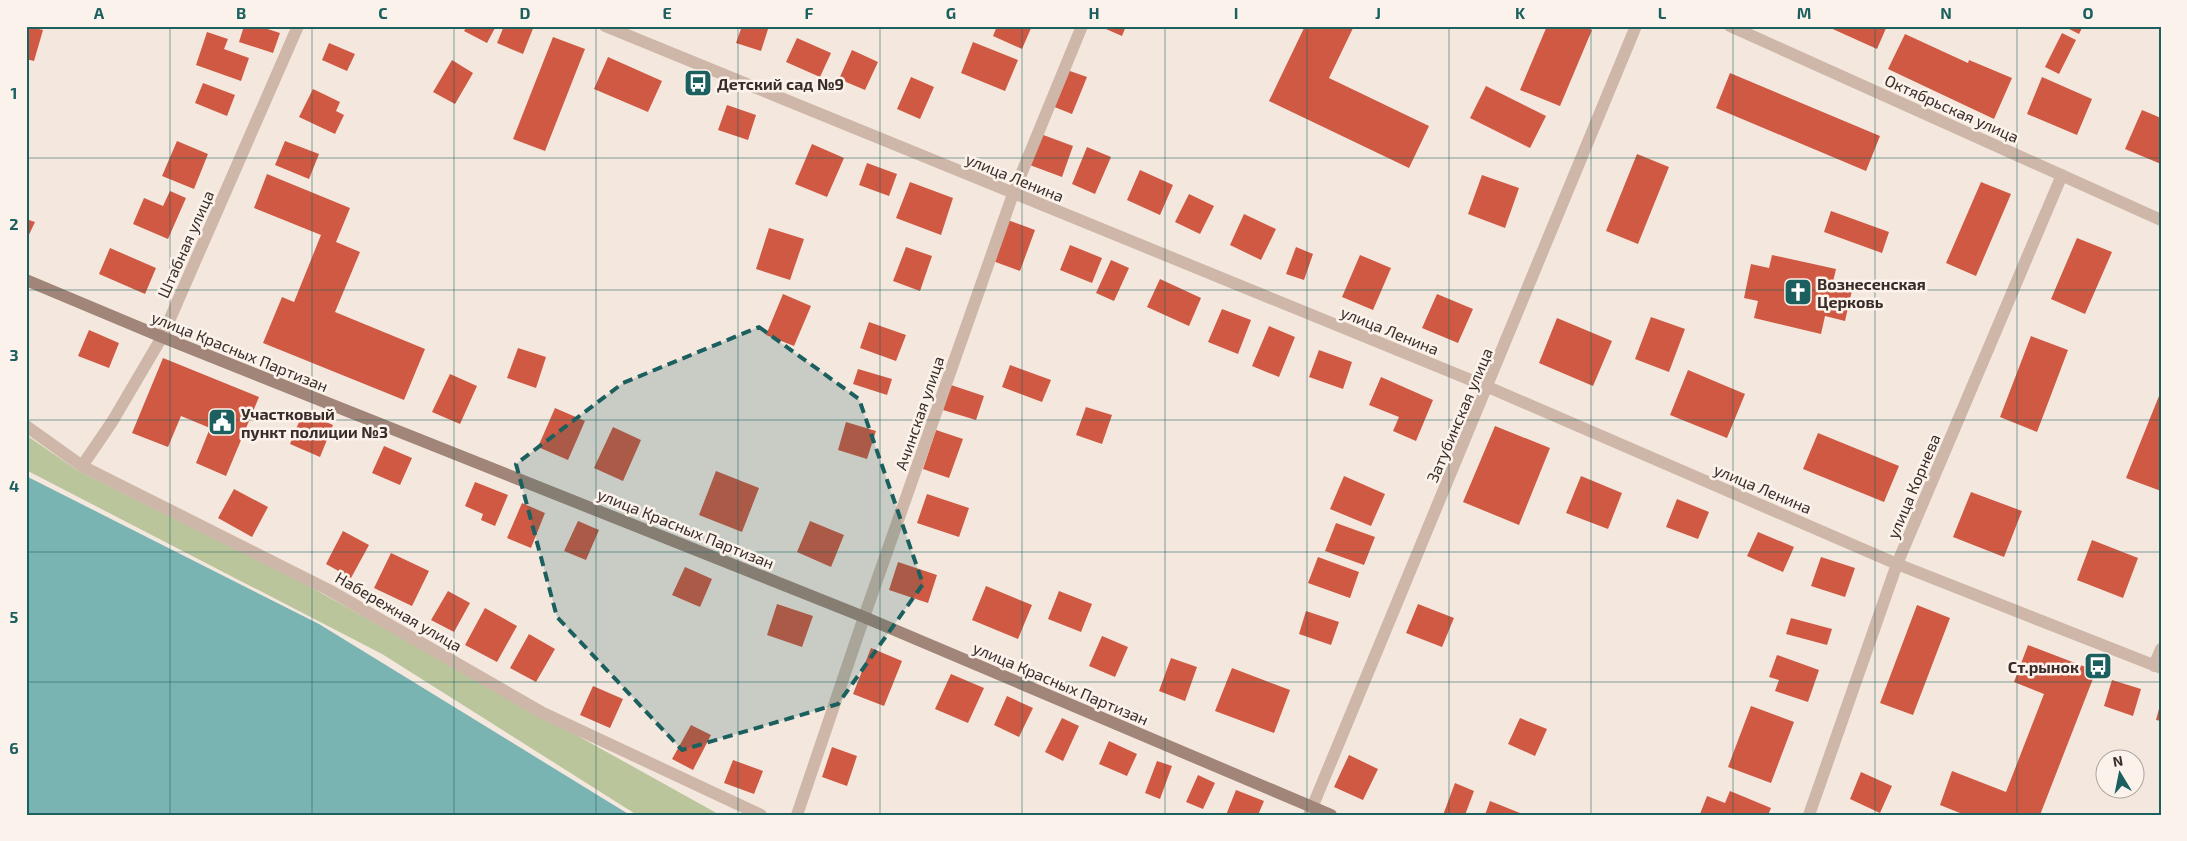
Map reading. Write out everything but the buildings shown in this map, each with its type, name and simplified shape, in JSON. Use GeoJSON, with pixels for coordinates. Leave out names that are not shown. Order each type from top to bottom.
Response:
{"type":"FeatureCollection","features":[{"type":"Feature","properties":{"kind":"main road","name":"улица Красных Партизан"},"geometry":{"type":"LineString","coordinates":[[26,280],[162,337],[864,616],[1311,811],[1331,815]]}},
{"type":"Feature","properties":{"kind":"street","name":"Штабная улица"},"geometry":{"type":"LineString","coordinates":[[82,466],[112,422],[162,337],[298,26]]}},
{"type":"Feature","properties":{"kind":"street","name":"улица Ленина"},"geometry":{"type":"LineString","coordinates":[[605,26],[1488,387],[1898,564],[2158,667]]}},
{"type":"Feature","properties":{"kind":"street","name":"Ачинская улица"},"geometry":{"type":"LineString","coordinates":[[797,815],[864,616],[1013,194],[1082,26]]}},
{"type":"Feature","properties":{"kind":"street","name":"Затубинская улица"},"geometry":{"type":"LineString","coordinates":[[1311,811],[1636,26]]}},
{"type":"Feature","properties":{"kind":"street","name":"Октябрьская улица"},"geometry":{"type":"LineString","coordinates":[[1730,26],[2161,220]]}},
{"type":"Feature","properties":{"kind":"street","name":"улица Корнева"},"geometry":{"type":"LineString","coordinates":[[1809,815],[1898,564],[2062,175]]}},
{"type":"Feature","properties":{"kind":"street","name":"Набережная улица"},"geometry":{"type":"LineString","coordinates":[[26,426],[82,466],[329,590],[543,713],[761,815]]}},
{"type":"Feature","properties":{"kind":"street"},"geometry":{"type":"LineString","coordinates":[[2158,667],[2161,649]]}},
{"type":"Feature","properties":{"kind":"highlighted area"},"geometry":{"type":"Polygon","coordinates":[[[759,327],[859,399],[923,584],[838,704],[682,750],[557,617],[516,464],[623,383],[759,327]]]}},
{"type":"Feature","properties":{"kind":"green space"},"geometry":{"type":"Polygon","coordinates":[[[26,435],[77,470],[296,579],[720,815],[637,815],[382,654],[26,470],[26,435]]]}},
{"type":"Feature","properties":{"kind":"water"},"geometry":{"type":"Polygon","coordinates":[[[26,476],[319,624],[630,815],[26,815],[26,476]]]}},
{"type":"Feature","properties":{"kind":"place","name":"Детский сад №9"},"geometry":{"type":"Point","coordinates":[698,83]}},
{"type":"Feature","properties":{"kind":"place","name":"Вознесенская Церковь"},"geometry":{"type":"Point","coordinates":[1798,292]}},
{"type":"Feature","properties":{"kind":"place","name":"Участковый пункт полиции №3"},"geometry":{"type":"Point","coordinates":[222,422]}},
{"type":"Feature","properties":{"kind":"place","name":"Ст.рынок"},"geometry":{"type":"Point","coordinates":[2098,666]}}]}
